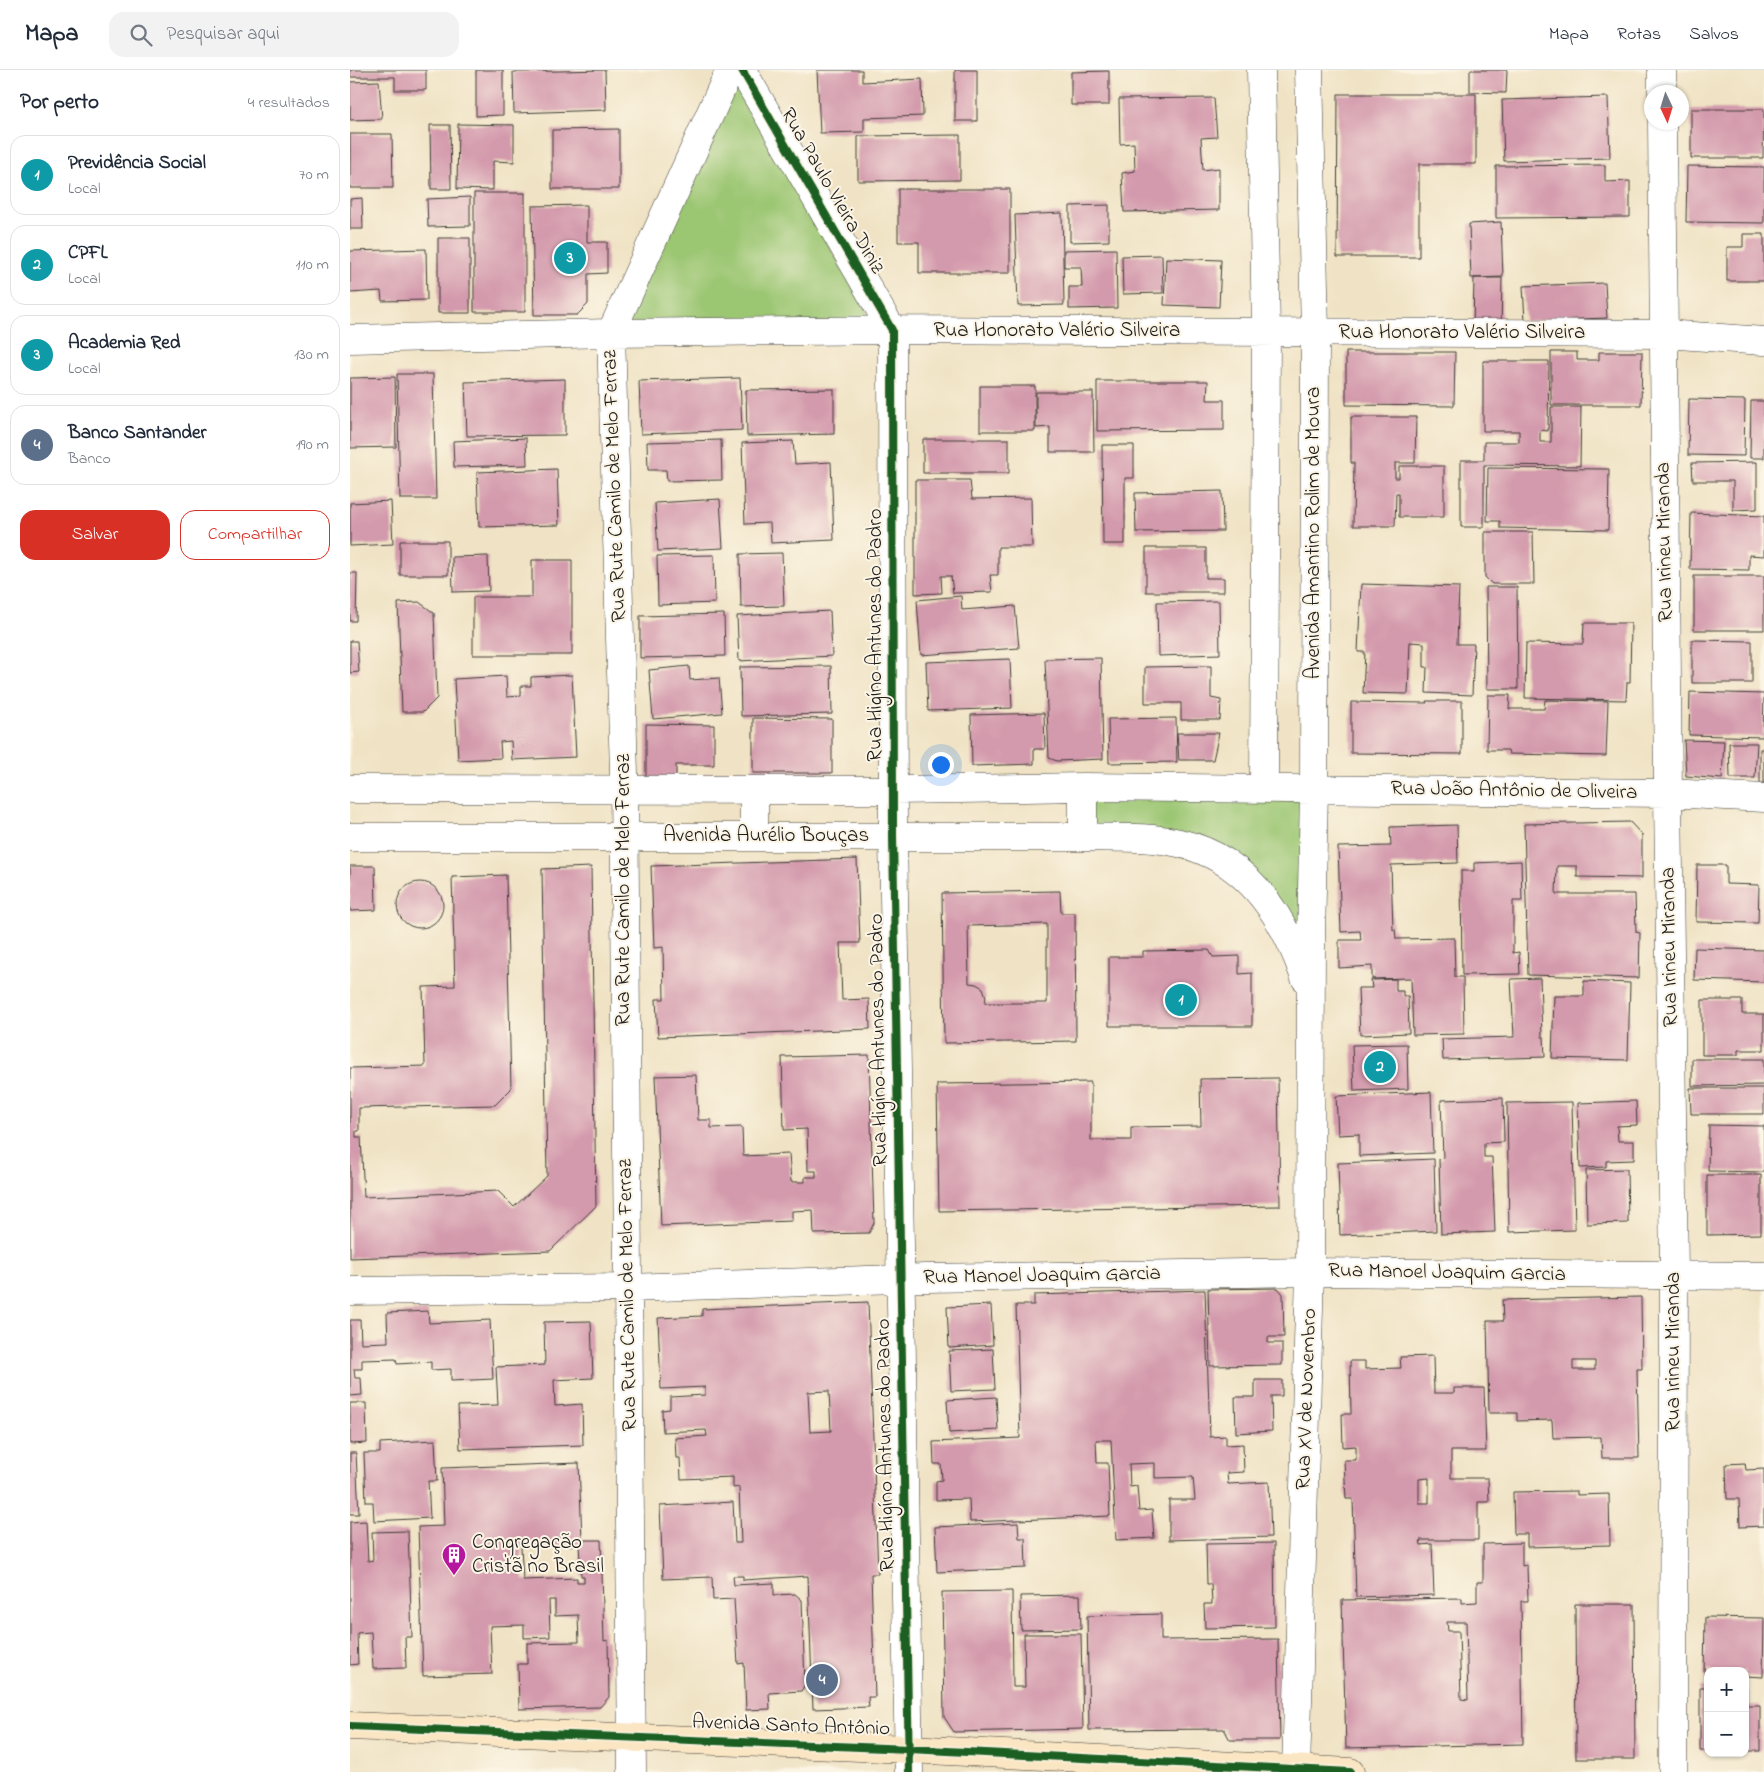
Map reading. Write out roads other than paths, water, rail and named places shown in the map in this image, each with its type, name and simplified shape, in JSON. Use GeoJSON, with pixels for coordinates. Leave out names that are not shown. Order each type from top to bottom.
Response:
{"type":"FeatureCollection","features":[{"type":"Feature","properties":{"kind":"main road","name":"Avenida Santo Antônio"},"geometry":{"type":"LineString","coordinates":[[350,1726],[632,1737],[909,1760],[1350,1772]]}},
{"type":"Feature","properties":{"kind":"street","name":"Rua Rute Camilo de Melo Ferraz"},"geometry":{"type":"LineString","coordinates":[[632,1772],[624,790],[611,333],[730,70]]}},
{"type":"Feature","properties":{"kind":"street","name":"Rua Paulo Vieira Diniz"},"geometry":{"type":"LineString","coordinates":[[742,70],[892,330]]}},
{"type":"Feature","properties":{"kind":"street"},"geometry":{"type":"LineString","coordinates":[[350,789],[894,790],[1084,787],[1264,788],[1266,331],[1261,70]]}},
{"type":"Feature","properties":{"kind":"street","name":"Avenida Amantino Rolim de Moura"},"geometry":{"type":"LineString","coordinates":[[1309,70],[1315,332],[1314,789],[1310,996]]}},
{"type":"Feature","properties":{"kind":"street"},"geometry":{"type":"LineString","coordinates":[[1662,70],[1662,85]]}},
{"type":"Feature","properties":{"kind":"street","name":"Rua Irineu Miranda"},"geometry":{"type":"LineString","coordinates":[[1662,130],[1674,1275],[1673,1772]]}},
{"type":"Feature","properties":{"kind":"street","name":"Rua Honorato Valério Silveira"},"geometry":{"type":"LineString","coordinates":[[350,339],[611,333],[892,330],[1664,334],[1764,341]]}},
{"type":"Feature","properties":{"kind":"street","name":"Rua Higíno Antunes do Padro"},"geometry":{"type":"LineString","coordinates":[[892,330],[894,836],[909,1760]]}},
{"type":"Feature","properties":{"kind":"street"},"geometry":{"type":"LineString","coordinates":[[1083,837],[1084,787]]}},
{"type":"Feature","properties":{"kind":"street","name":"Rua João Antônio de Oliveira"},"geometry":{"type":"LineString","coordinates":[[1264,788],[1668,793],[1764,798]]}},
{"type":"Feature","properties":{"kind":"street"},"geometry":{"type":"LineString","coordinates":[[754,790],[754,836]]}},
{"type":"Feature","properties":{"kind":"street","name":"Avenida Aurélio Bouças"},"geometry":{"type":"LineString","coordinates":[[350,837],[1083,837],[1136,838],[1178,842],[1221,859],[1237,870],[1258,889],[1290,941],[1310,996]]}},
{"type":"Feature","properties":{"kind":"street","name":"Rua XV de Novembro"},"geometry":{"type":"LineString","coordinates":[[1296,1771],[1310,1272],[1310,996]]}},
{"type":"Feature","properties":{"kind":"street","name":"Rua Manoel Joaquim Garcia"},"geometry":{"type":"LineString","coordinates":[[350,1290],[628,1288],[900,1279],[1310,1272],[1764,1276]]}},
{"type":"Feature","properties":{"kind":"place","name":"Academia Red"},"geometry":{"type":"Point","coordinates":[570,258]}},
{"type":"Feature","properties":{"kind":"place","name":"Previdência Social"},"geometry":{"type":"Point","coordinates":[1181,1000]}},
{"type":"Feature","properties":{"kind":"place","name":"CPFL"},"geometry":{"type":"Point","coordinates":[1380,1067]}},
{"type":"Feature","properties":{"kind":"place","name":"Congregação Cristã no Brasil"},"geometry":{"type":"Point","coordinates":[454,1576]}},
{"type":"Feature","properties":{"kind":"place","name":"Banco Santander"},"geometry":{"type":"Point","coordinates":[822,1680]}}]}
